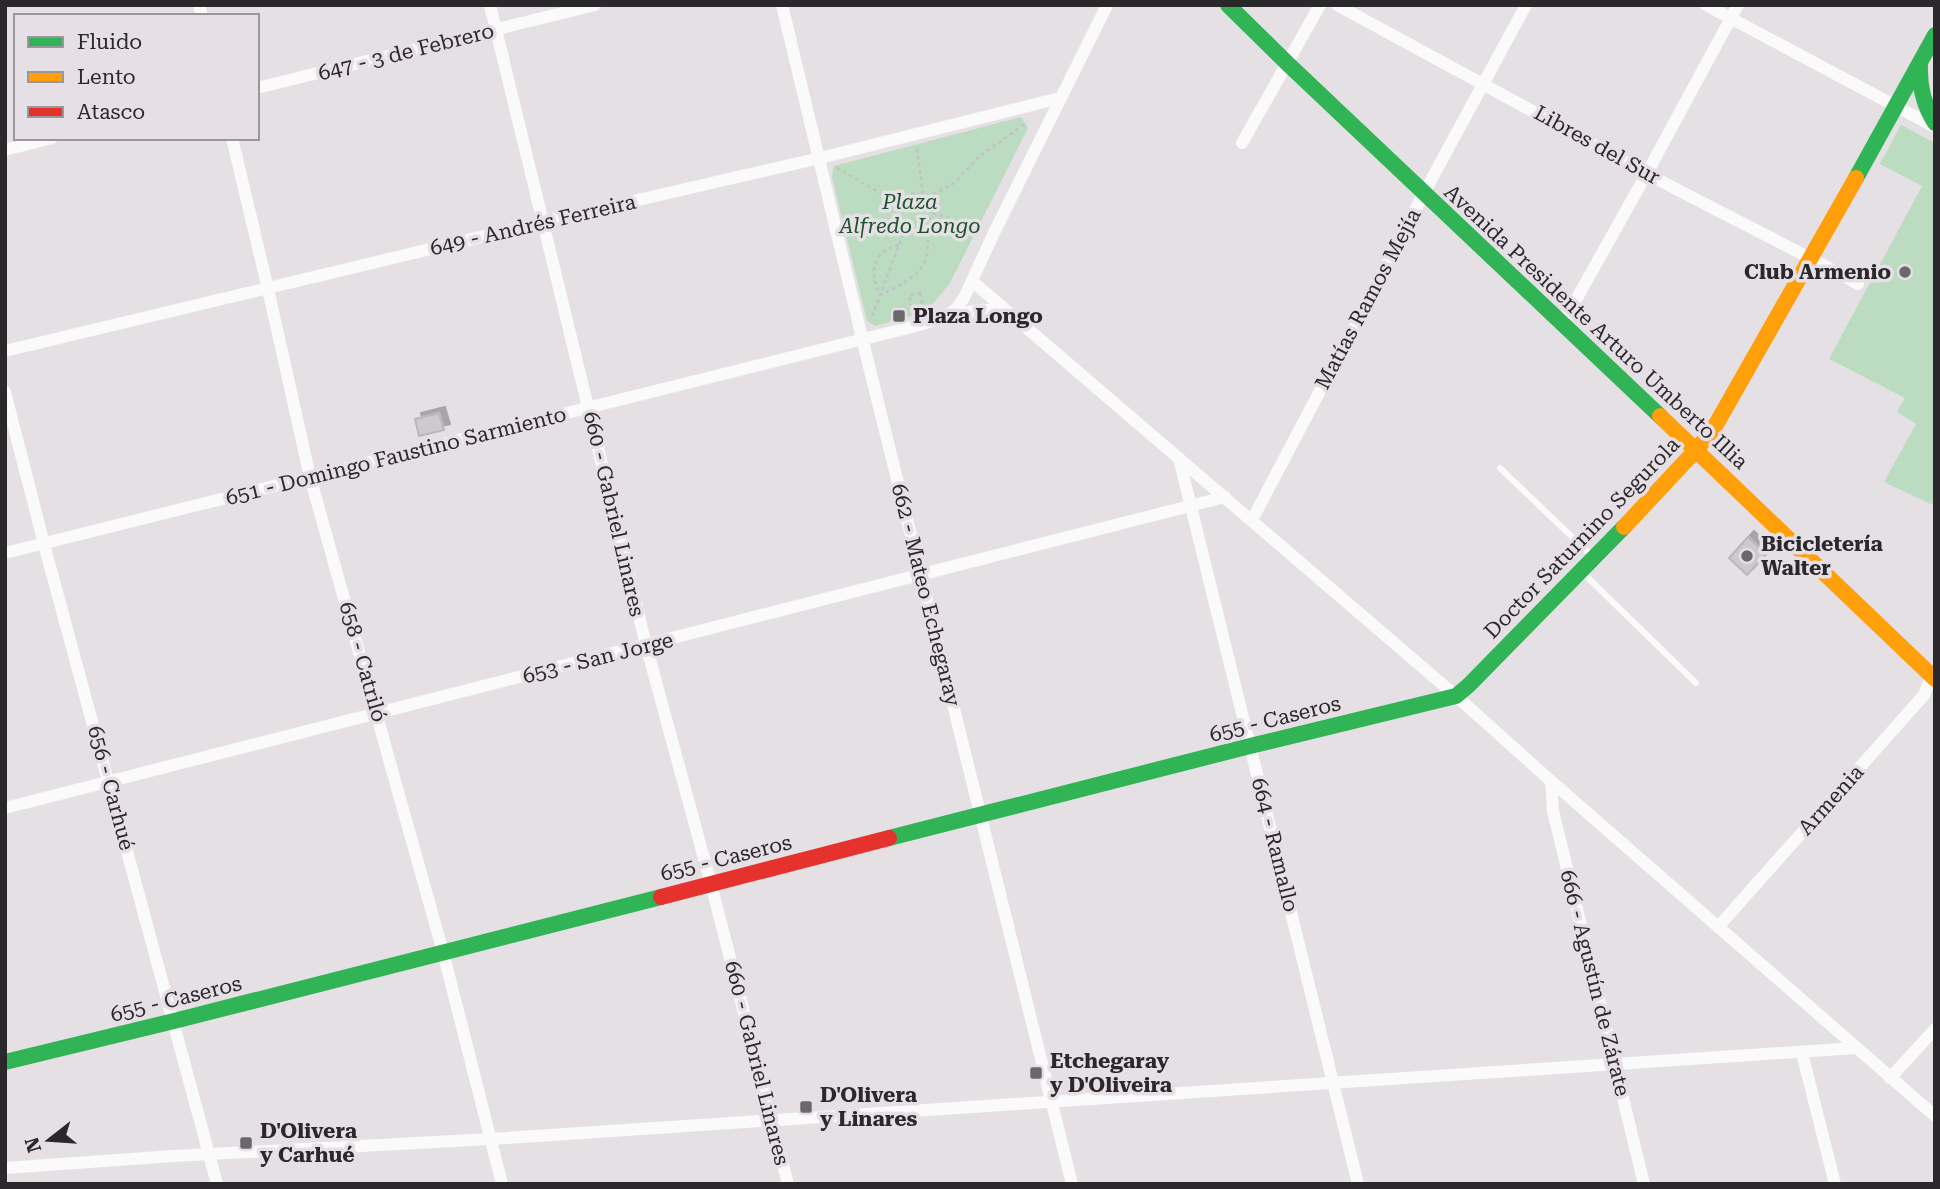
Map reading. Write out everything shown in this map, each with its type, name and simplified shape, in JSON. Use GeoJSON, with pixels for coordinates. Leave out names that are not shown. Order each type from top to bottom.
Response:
{"type":"FeatureCollection","features":[{"type":"Feature","properties":{"kind":"street","name":"660 - Gabriel Linares"},"geometry":{"type":"LineString","coordinates":[[490,5],[646,645],[788,1184]]}},
{"type":"Feature","properties":{"kind":"street","name":"647 - 3 de Febrero"},"geometry":{"type":"LineString","coordinates":[[259,88],[595,5]]}},
{"type":"Feature","properties":{"kind":"street","name":"662 - Mateo Echegaray"},"geometry":{"type":"LineString","coordinates":[[782,5],[1072,1184]]}},
{"type":"Feature","properties":{"kind":"street"},"geometry":{"type":"LineString","coordinates":[[943,318],[956,309],[972,281],[1107,5]]}},
{"type":"Feature","properties":{"kind":"street","name":"Avenida Presidente Arturo Umberto Illia"},"geometry":{"type":"LineString","coordinates":[[1228,5],[1934,674]]}},
{"type":"Feature","properties":{"kind":"street"},"geometry":{"type":"LineString","coordinates":[[1242,144],[1320,5]]}},
{"type":"Feature","properties":{"kind":"street","name":"Libres del Sur"},"geometry":{"type":"LineString","coordinates":[[1337,5],[1858,284]]}},
{"type":"Feature","properties":{"kind":"street","name":"Matías Ramos Mejía"},"geometry":{"type":"LineString","coordinates":[[1252,520],[1526,5]]}},
{"type":"Feature","properties":{"kind":"street"},"geometry":{"type":"LineString","coordinates":[[1706,5],[1895,107],[1935,125]]}},
{"type":"Feature","properties":{"kind":"street"},"geometry":{"type":"LineString","coordinates":[[1563,323],[1738,5]]}},
{"type":"Feature","properties":{"kind":"street"},"geometry":{"type":"LineString","coordinates":[[1930,46],[1919,85],[1926,111],[1935,125]]}},
{"type":"Feature","properties":{"kind":"street","name":"Doctor Saturnino Segurola"},"geometry":{"type":"LineString","coordinates":[[1456,696],[1582,572],[1714,428],[1930,46]]}},
{"type":"Feature","properties":{"kind":"street","name":"649 - Andrés Ferreira"},"geometry":{"type":"LineString","coordinates":[[5,351],[916,135],[1060,98]]}},
{"type":"Feature","properties":{"kind":"street"},"geometry":{"type":"LineString","coordinates":[[5,150],[44,140]]}},
{"type":"Feature","properties":{"kind":"street","name":"658 - Catriló"},"geometry":{"type":"LineString","coordinates":[[232,140],[310,477],[443,952],[502,1184]]}},
{"type":"Feature","properties":{"kind":"street"},"geometry":{"type":"LineString","coordinates":[[972,281],[1456,696],[1935,1116]]}},
{"type":"Feature","properties":{"kind":"street","name":"651 - Domingo Faustino Sarmiento"},"geometry":{"type":"LineString","coordinates":[[5,553],[943,318],[993,309],[1009,313]]}},
{"type":"Feature","properties":{"kind":"street","name":"656 - Carhué"},"geometry":{"type":"LineString","coordinates":[[5,391],[217,1184]]}},
{"type":"Feature","properties":{"kind":"street","name":"664 - Ramallo"},"geometry":{"type":"LineString","coordinates":[[1179,458],[1358,1184]]}},
{"type":"Feature","properties":{"kind":"street"},"geometry":{"type":"LineString","coordinates":[[1191,505],[1225,497]]}},
{"type":"Feature","properties":{"kind":"street","name":"653 - San Jorge"},"geometry":{"type":"LineString","coordinates":[[5,808],[1191,505]]}},
{"type":"Feature","properties":{"kind":"street","name":"Armenia"},"geometry":{"type":"LineString","coordinates":[[1718,927],[1924,695],[1934,674]]}},
{"type":"Feature","properties":{"kind":"street","name":"655 - Caseros"},"geometry":{"type":"LineString","coordinates":[[5,1062],[1456,696]]}},
{"type":"Feature","properties":{"kind":"street","name":"666 - Agustín de Zárate"},"geometry":{"type":"LineString","coordinates":[[1550,781],[1553,811],[1644,1184]]}},
{"type":"Feature","properties":{"kind":"street"},"geometry":{"type":"LineString","coordinates":[[1890,1078],[1935,1029]]}},
{"type":"Feature","properties":{"kind":"street"},"geometry":{"type":"LineString","coordinates":[[5,1168],[491,1139],[1856,1048]]}},
{"type":"Feature","properties":{"kind":"street"},"geometry":{"type":"LineString","coordinates":[[1802,1053],[1835,1184]]}},
{"type":"Feature","properties":{"kind":"lane"},"geometry":{"type":"LineString","coordinates":[[1500,468],[1594,559]]}},
{"type":"Feature","properties":{"kind":"lane"},"geometry":{"type":"LineString","coordinates":[[1582,572],[1696,683]]}},
{"type":"Feature","properties":{"kind":"path"},"geometry":{"type":"LineString","coordinates":[[927,198],[954,183],[980,156],[1030,120]]}},
{"type":"Feature","properties":{"kind":"path"},"geometry":{"type":"LineString","coordinates":[[916,135],[923,195]]}},
{"type":"Feature","properties":{"kind":"path"},"geometry":{"type":"LineString","coordinates":[[820,158],[901,205]]}},
{"type":"Feature","properties":{"kind":"path"},"geometry":{"type":"LineString","coordinates":[[880,295],[911,279],[925,262],[928,247],[927,223],[933,213],[933,207],[923,195],[907,197],[901,205],[901,215],[907,224],[917,227],[927,223]]}},
{"type":"Feature","properties":{"kind":"path"},"geometry":{"type":"LineString","coordinates":[[933,213],[993,234]]}},
{"type":"Feature","properties":{"kind":"path"},"geometry":{"type":"LineString","coordinates":[[862,338],[907,224]]}},
{"type":"Feature","properties":{"kind":"path"},"geometry":{"type":"LineString","coordinates":[[880,295],[873,275],[877,260],[890,247],[899,245]]}},
{"type":"Feature","properties":{"kind":"path"},"geometry":{"type":"LineString","coordinates":[[920,293],[923,307],[912,310],[909,295],[920,293]]}},
{"type":"Feature","properties":{"kind":"green space","name":"Plaza Alfredo Longo"},"geometry":{"type":"Polygon","coordinates":[[[1021,117],[1028,128],[950,283],[926,312],[875,326],[867,321],[832,177],[834,166],[1021,117]]]}},
{"type":"Feature","properties":{"kind":"green space","name":"Club Armenio"},"geometry":{"type":"Polygon","coordinates":[[[1901,125],[1935,143],[1935,506],[1884,482],[1916,424],[1897,412],[1905,398],[1829,359],[1922,186],[1880,164],[1901,125]]]}},
{"type":"Feature","properties":{"kind":"building"},"geometry":{"type":"Polygon","coordinates":[[[439,413],[444,430],[419,436],[415,419],[439,413]]]}},
{"type":"Feature","properties":{"kind":"building","name":"Bicicletería Walter"},"geometry":{"type":"Polygon","coordinates":[[[1748,537],[1766,554],[1747,575],[1729,558],[1748,537]]]}},
{"type":"Feature","properties":{"kind":"traffic: fast"},"geometry":{"type":"LineString","coordinates":[[1228,5],[1660,416]]}},
{"type":"Feature","properties":{"kind":"traffic: fast"},"geometry":{"type":"LineString","coordinates":[[1856,178],[1935,35]]}},
{"type":"Feature","properties":{"kind":"traffic: fast"},"geometry":{"type":"LineString","coordinates":[[1920,64],[1923,95],[1935,123]]}},
{"type":"Feature","properties":{"kind":"traffic: fast"},"geometry":{"type":"LineString","coordinates":[[889,838],[1456,696],[1624,527]]}},
{"type":"Feature","properties":{"kind":"traffic: fast"},"geometry":{"type":"LineString","coordinates":[[5,1062],[661,897]]}},
{"type":"Feature","properties":{"kind":"traffic: slow"},"geometry":{"type":"LineString","coordinates":[[1624,527],[1714,428],[1856,178]]}},
{"type":"Feature","properties":{"kind":"traffic: slow"},"geometry":{"type":"LineString","coordinates":[[1660,416],[1935,679]]}},
{"type":"Feature","properties":{"kind":"traffic: jam"},"geometry":{"type":"LineString","coordinates":[[661,897],[889,838]]}},
{"type":"Feature","properties":{"kind":"place","name":"Club Armenio"},"geometry":{"type":"Point","coordinates":[1905,272]}},
{"type":"Feature","properties":{"kind":"place","name":"Plaza Longo"},"geometry":{"type":"Point","coordinates":[899,316]}},
{"type":"Feature","properties":{"kind":"place","name":"Bicicletería Walter"},"geometry":{"type":"Point","coordinates":[1747,556]}},
{"type":"Feature","properties":{"kind":"place","name":"Etchegaray y D'Oliveira"},"geometry":{"type":"Point","coordinates":[1036,1073]}},
{"type":"Feature","properties":{"kind":"place","name":"D'Olivera y Linares"},"geometry":{"type":"Point","coordinates":[806,1107]}},
{"type":"Feature","properties":{"kind":"place","name":"D'Olivera y Carhué"},"geometry":{"type":"Point","coordinates":[246,1143]}}]}
